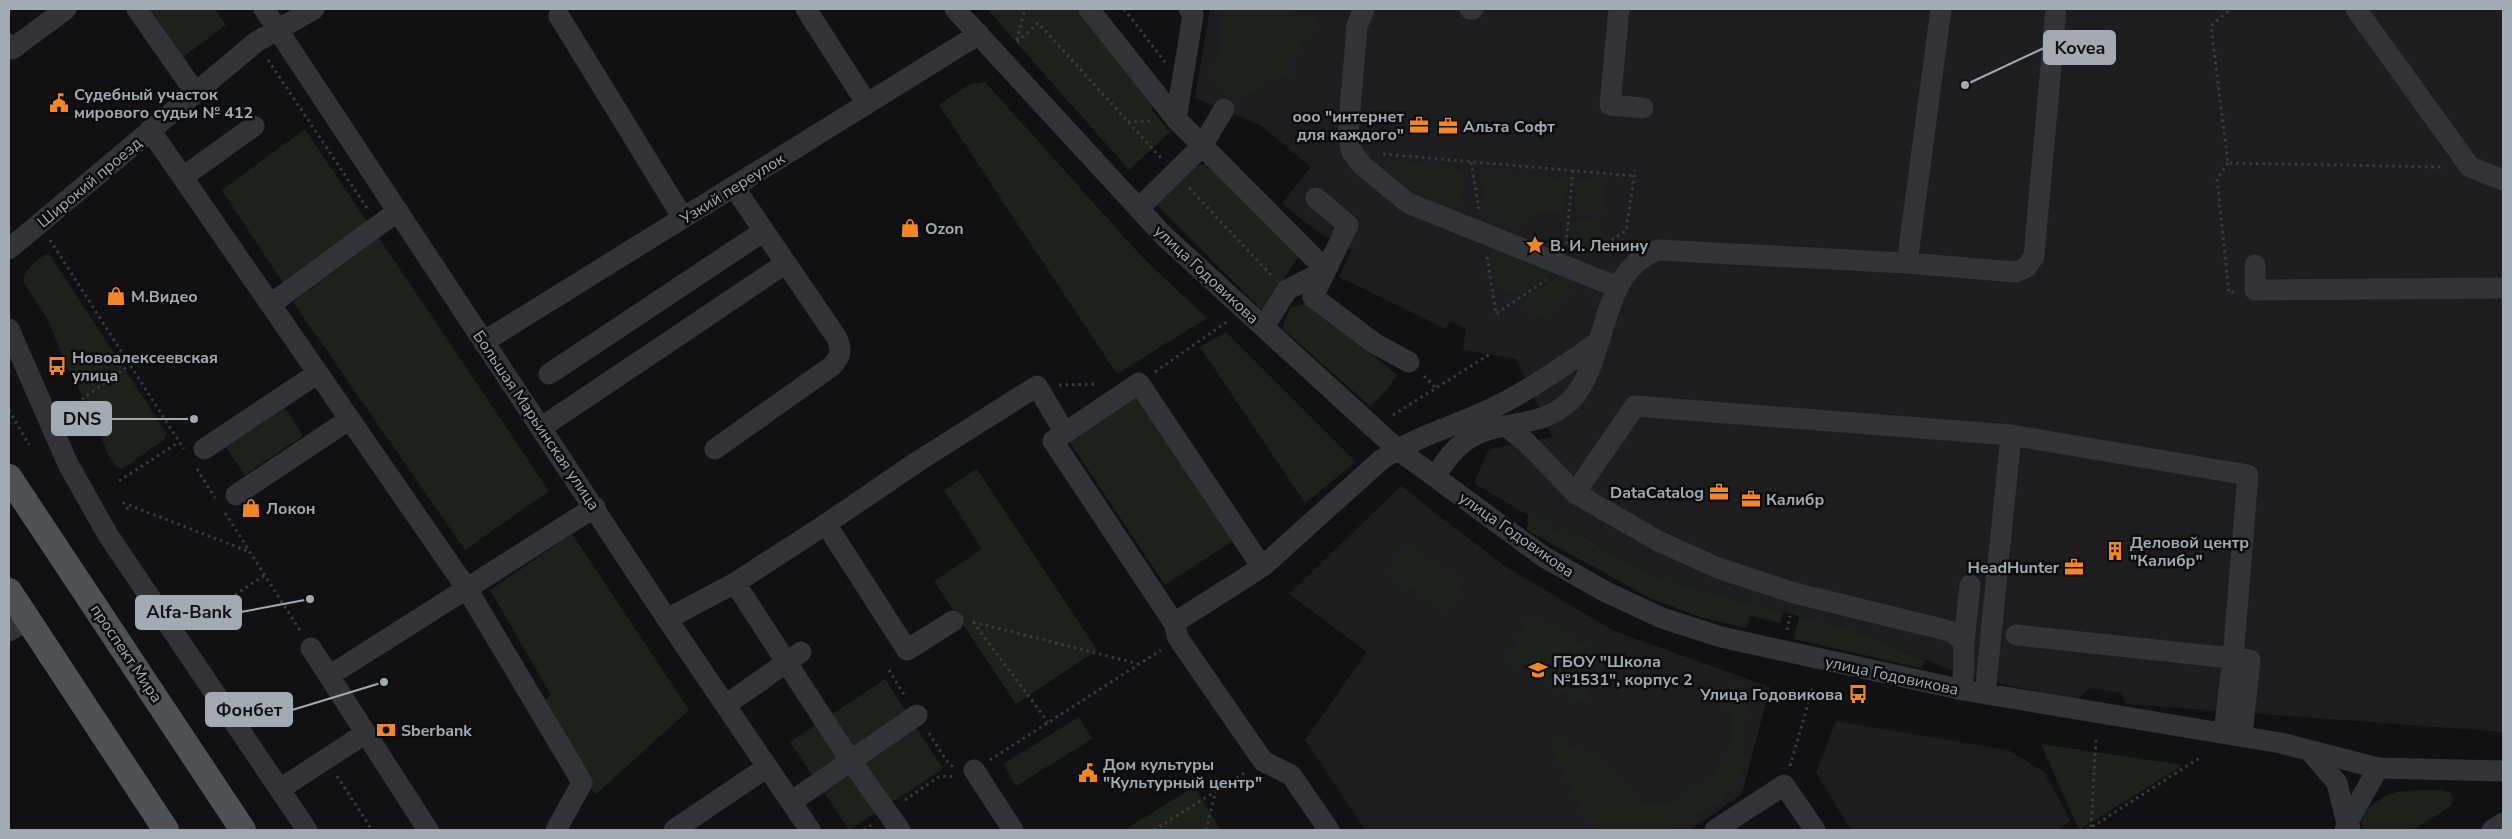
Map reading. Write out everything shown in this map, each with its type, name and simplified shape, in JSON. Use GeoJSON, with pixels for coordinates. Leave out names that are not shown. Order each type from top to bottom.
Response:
{"type":"FeatureCollection","features":[{"type":"Feature","properties":{"kind":"main road","name":"проспект Мира"},"geometry":{"type":"LineString","coordinates":[[9,477],[243,830]]}},
{"type":"Feature","properties":{"kind":"main road"},"geometry":{"type":"LineString","coordinates":[[9,591],[18,626],[161,828]]}},
{"type":"Feature","properties":{"kind":"street"},"geometry":{"type":"LineString","coordinates":[[9,44],[12,48],[66,9]]}},
{"type":"Feature","properties":{"kind":"street"},"geometry":{"type":"LineString","coordinates":[[137,9],[195,92]]}},
{"type":"Feature","properties":{"kind":"street","name":"Большая Марьинская улица"},"geometry":{"type":"LineString","coordinates":[[264,9],[595,507],[667,619],[810,830]]}},
{"type":"Feature","properties":{"kind":"street","name":"Широкий проезд"},"geometry":{"type":"LineString","coordinates":[[9,249],[256,42],[314,9]]}},
{"type":"Feature","properties":{"kind":"street"},"geometry":{"type":"LineString","coordinates":[[806,9],[867,104]]}},
{"type":"Feature","properties":{"kind":"street","name":"улица Годовикова"},"geometry":{"type":"LineString","coordinates":[[955,9],[1164,236],[1397,449],[1544,557],[1606,592],[1662,618],[1721,637],[1781,652],[1963,690],[2281,742],[2311,752],[2378,768],[2503,771]]}},
{"type":"Feature","properties":{"kind":"street"},"geometry":{"type":"LineString","coordinates":[[1089,9],[1176,120],[1326,270]]}},
{"type":"Feature","properties":{"kind":"street"},"geometry":{"type":"LineString","coordinates":[[1176,120],[1193,15],[1188,9]]}},
{"type":"Feature","properties":{"kind":"street"},"geometry":{"type":"LineString","coordinates":[[1364,9],[1357,26],[1348,135],[1352,152],[1363,166],[1408,203],[1616,287]]}},
{"type":"Feature","properties":{"kind":"street"},"geometry":{"type":"LineString","coordinates":[[1620,9],[1610,105],[1643,108]]}},
{"type":"Feature","properties":{"kind":"street"},"geometry":{"type":"LineString","coordinates":[[1907,262],[1941,9]]}},
{"type":"Feature","properties":{"kind":"street"},"geometry":{"type":"LineString","coordinates":[[1435,477],[1445,460],[1463,442],[1484,431],[1544,419],[1570,400],[1588,374],[1616,287],[1640,261],[1648,254],[1658,250],[1907,262],[2016,272],[2028,267],[2034,256],[2056,9]]}},
{"type":"Feature","properties":{"kind":"street"},"geometry":{"type":"LineString","coordinates":[[2356,9],[2470,167],[2503,180]]}},
{"type":"Feature","properties":{"kind":"street"},"geometry":{"type":"LineString","coordinates":[[558,16],[683,218]]}},
{"type":"Feature","properties":{"kind":"street","name":"Узкий переулок"},"geometry":{"type":"LineString","coordinates":[[484,341],[979,34]]}},
{"type":"Feature","properties":{"kind":"street"},"geometry":{"type":"LineString","coordinates":[[1139,208],[1202,146],[1224,109]]}},
{"type":"Feature","properties":{"kind":"street"},"geometry":{"type":"LineString","coordinates":[[183,177],[254,126]]}},
{"type":"Feature","properties":{"kind":"street"},"geometry":{"type":"LineString","coordinates":[[150,130],[467,588],[582,783],[556,830]]}},
{"type":"Feature","properties":{"kind":"street"},"geometry":{"type":"LineString","coordinates":[[715,449],[832,366],[838,359],[842,348],[734,187]]}},
{"type":"Feature","properties":{"kind":"street"},"geometry":{"type":"LineString","coordinates":[[1316,198],[1348,225],[1314,297],[1374,343],[1409,362]]}},
{"type":"Feature","properties":{"kind":"street"},"geometry":{"type":"LineString","coordinates":[[271,304],[398,211]]}},
{"type":"Feature","properties":{"kind":"street"},"geometry":{"type":"LineString","coordinates":[[549,374],[764,231]]}},
{"type":"Feature","properties":{"kind":"street"},"geometry":{"type":"LineString","coordinates":[[542,427],[786,263]]}},
{"type":"Feature","properties":{"kind":"street"},"geometry":{"type":"LineString","coordinates":[[2255,265],[2255,290],[2503,288]]}},
{"type":"Feature","properties":{"kind":"street"},"geometry":{"type":"LineString","coordinates":[[1264,327],[1287,290],[1326,270]]}},
{"type":"Feature","properties":{"kind":"street"},"geometry":{"type":"LineString","coordinates":[[9,328],[68,464],[87,501],[113,543],[308,830]]}},
{"type":"Feature","properties":{"kind":"street"},"geometry":{"type":"LineString","coordinates":[[1176,631],[1262,567],[1381,460],[1397,449],[1494,407],[1530,388],[1598,342]]}},
{"type":"Feature","properties":{"kind":"street"},"geometry":{"type":"LineString","coordinates":[[196,457],[318,373]]}},
{"type":"Feature","properties":{"kind":"street"},"geometry":{"type":"LineString","coordinates":[[1262,567],[1139,383],[1053,441],[1263,761],[1291,775],[1329,830]]}},
{"type":"Feature","properties":{"kind":"street"},"geometry":{"type":"LineString","coordinates":[[667,619],[736,583],[920,460],[1036,386],[1066,433]]}},
{"type":"Feature","properties":{"kind":"street"},"geometry":{"type":"LineString","coordinates":[[1575,493],[1635,406],[2011,435],[2248,475],[2241,659],[2233,735]]}},
{"type":"Feature","properties":{"kind":"street"},"geometry":{"type":"LineString","coordinates":[[236,495],[350,419]]}},
{"type":"Feature","properties":{"kind":"street"},"geometry":{"type":"LineString","coordinates":[[1507,426],[1526,442],[1575,493],[1658,541],[1718,568],[1794,593],[1952,632],[1964,642]]}},
{"type":"Feature","properties":{"kind":"street"},"geometry":{"type":"LineString","coordinates":[[1985,694],[2011,435]]}},
{"type":"Feature","properties":{"kind":"street"},"geometry":{"type":"LineString","coordinates":[[329,676],[595,507]]}},
{"type":"Feature","properties":{"kind":"street"},"geometry":{"type":"LineString","coordinates":[[826,524],[907,650],[963,622]]}},
{"type":"Feature","properties":{"kind":"street"},"geometry":{"type":"LineString","coordinates":[[736,583],[793,657],[850,760],[894,822]]}},
{"type":"Feature","properties":{"kind":"street"},"geometry":{"type":"LineString","coordinates":[[1963,690],[1964,642],[1970,585]]}},
{"type":"Feature","properties":{"kind":"street"},"geometry":{"type":"LineString","coordinates":[[2016,634],[2241,659]]}},
{"type":"Feature","properties":{"kind":"street"},"geometry":{"type":"LineString","coordinates":[[311,648],[428,830]]}},
{"type":"Feature","properties":{"kind":"street"},"geometry":{"type":"LineString","coordinates":[[726,705],[793,657]]}},
{"type":"Feature","properties":{"kind":"street"},"geometry":{"type":"LineString","coordinates":[[791,802],[917,715]]}},
{"type":"Feature","properties":{"kind":"street"},"geometry":{"type":"LineString","coordinates":[[280,789],[366,733]]}},
{"type":"Feature","properties":{"kind":"street"},"geometry":{"type":"LineString","coordinates":[[2311,752],[2337,783],[2347,828]]}},
{"type":"Feature","properties":{"kind":"street"},"geometry":{"type":"LineString","coordinates":[[674,830],[767,767]]}},
{"type":"Feature","properties":{"kind":"street"},"geometry":{"type":"LineString","coordinates":[[2347,828],[2378,768]]}},
{"type":"Feature","properties":{"kind":"street"},"geometry":{"type":"LineString","coordinates":[[974,770],[1013,830]]}},
{"type":"Feature","properties":{"kind":"street"},"geometry":{"type":"LineString","coordinates":[[1715,830],[1784,785],[1815,830]]}},
{"type":"Feature","properties":{"kind":"street"},"geometry":{"type":"LineString","coordinates":[[2492,830],[2503,823]]}},
{"type":"Feature","properties":{"kind":"path"},"geometry":{"type":"LineString","coordinates":[[1124,9],[1182,84]]}},
{"type":"Feature","properties":{"kind":"path"},"geometry":{"type":"LineString","coordinates":[[2228,11],[2211,26],[2228,163],[2217,179],[2229,293],[2255,290]]}},
{"type":"Feature","properties":{"kind":"path"},"geometry":{"type":"LineString","coordinates":[[1017,42],[1038,23],[1152,149]]}},
{"type":"Feature","properties":{"kind":"path"},"geometry":{"type":"LineString","coordinates":[[1352,152],[1634,176]]}},
{"type":"Feature","properties":{"kind":"path"},"geometry":{"type":"LineString","coordinates":[[2228,163],[2470,167]]}},
{"type":"Feature","properties":{"kind":"path"},"geometry":{"type":"LineString","coordinates":[[1564,267],[1572,170]]}},
{"type":"Feature","properties":{"kind":"path"},"geometry":{"type":"LineString","coordinates":[[1184,183],[1278,282]]}},
{"type":"Feature","properties":{"kind":"path"},"geometry":{"type":"LineString","coordinates":[[49,238],[179,442],[196,457],[250,553],[311,648]]}},
{"type":"Feature","properties":{"kind":"path"},"geometry":{"type":"LineString","coordinates":[[1139,383],[1232,318]]}},
{"type":"Feature","properties":{"kind":"path"},"geometry":{"type":"LineString","coordinates":[[1393,415],[1490,354]]}},
{"type":"Feature","properties":{"kind":"path"},"geometry":{"type":"LineString","coordinates":[[78,415],[75,404],[130,365]]}},
{"type":"Feature","properties":{"kind":"path"},"geometry":{"type":"LineString","coordinates":[[1036,386],[1102,384]]}},
{"type":"Feature","properties":{"kind":"path"},"geometry":{"type":"LineString","coordinates":[[9,410],[29,445]]}},
{"type":"Feature","properties":{"kind":"path"},"geometry":{"type":"LineString","coordinates":[[119,481],[179,442]]}},
{"type":"Feature","properties":{"kind":"path"},"geometry":{"type":"LineString","coordinates":[[123,502],[129,511]]}},
{"type":"Feature","properties":{"kind":"path"},"geometry":{"type":"LineString","coordinates":[[129,505],[250,553]]}},
{"type":"Feature","properties":{"kind":"path"},"geometry":{"type":"LineString","coordinates":[[197,620],[265,575]]}},
{"type":"Feature","properties":{"kind":"path"},"geometry":{"type":"LineString","coordinates":[[963,622],[1140,664]]}},
{"type":"Feature","properties":{"kind":"path"},"geometry":{"type":"LineString","coordinates":[[963,622],[1048,722]]}},
{"type":"Feature","properties":{"kind":"path"},"geometry":{"type":"LineString","coordinates":[[864,830],[894,822],[940,776],[964,777],[1140,664],[1176,631]]}},
{"type":"Feature","properties":{"kind":"path"},"geometry":{"type":"LineString","coordinates":[[1784,785],[1813,687]]}},
{"type":"Feature","properties":{"kind":"path"},"geometry":{"type":"LineString","coordinates":[[2091,828],[2096,739]]}},
{"type":"Feature","properties":{"kind":"path"},"geometry":{"type":"LineString","coordinates":[[2087,830],[2201,757]]}},
{"type":"Feature","properties":{"kind":"path"},"geometry":{"type":"LineString","coordinates":[[325,759],[372,830]]}},
{"type":"Feature","properties":{"kind":"path"},"geometry":{"type":"LineString","coordinates":[[1154,830],[1263,761]]}},
{"type":"Feature","properties":{"kind":"path"},"geometry":{"type":"LineString","coordinates":[[1206,830],[1215,793]]}},
{"type":"Feature","properties":{"kind":"shaded area"},"geometry":{"type":"Polygon","coordinates":[[[151,9],[215,9],[226,25],[183,57],[151,9]]]}},
{"type":"Feature","properties":{"kind":"shaded area"},"geometry":{"type":"Polygon","coordinates":[[[987,9],[1076,9],[1143,78],[1149,87],[1152,110],[1170,132],[1129,170],[987,9]]]}},
{"type":"Feature","properties":{"kind":"shaded area"},"geometry":{"type":"Polygon","coordinates":[[[1210,9],[2503,9],[2503,732],[2127,704],[2120,693],[2090,688],[2077,699],[1981,680],[1963,675],[1853,630],[1654,578],[1584,536],[1566,538],[1474,483],[1489,449],[1552,437],[1516,359],[1463,350],[1466,330],[1450,321],[1446,329],[1339,277],[1352,250],[1317,232],[1282,203],[1311,167],[1260,125],[1195,98],[1210,9]]]}},
{"type":"Feature","properties":{"kind":"shaded area"},"geometry":{"type":"Polygon","coordinates":[[[1221,9],[1292,9],[1296,27],[1318,12],[1316,23],[1290,59],[1289,74],[1261,82],[1256,90],[1241,96],[1224,89],[1213,76],[1221,50],[1221,9]]]}},
{"type":"Feature","properties":{"kind":"shaded area"},"geometry":{"type":"Polygon","coordinates":[[[985,82],[1143,258],[1207,318],[1117,374],[939,105],[968,85],[985,82]]]}},
{"type":"Feature","properties":{"kind":"shaded area"},"geometry":{"type":"Polygon","coordinates":[[[305,129],[368,223],[285,286],[222,190],[305,129]]]}},
{"type":"Feature","properties":{"kind":"shaded area"},"geometry":{"type":"Polygon","coordinates":[[[1386,159],[1464,171],[1462,196],[1452,208],[1433,201],[1417,193],[1386,170],[1386,159]]]}},
{"type":"Feature","properties":{"kind":"shaded area"},"geometry":{"type":"Polygon","coordinates":[[[1209,162],[1299,255],[1263,311],[1157,205],[1195,167],[1209,162]]]}},
{"type":"Feature","properties":{"kind":"shaded area"},"geometry":{"type":"Polygon","coordinates":[[[1480,174],[1567,179],[1565,208],[1559,213],[1544,211],[1527,216],[1512,232],[1484,199],[1480,174]]]}},
{"type":"Feature","properties":{"kind":"shaded area"},"geometry":{"type":"Polygon","coordinates":[[[1576,180],[1604,182],[1602,211],[1573,208],[1576,180]]]}},
{"type":"Feature","properties":{"kind":"shaded area"},"geometry":{"type":"Polygon","coordinates":[[[1572,220],[1600,222],[1599,238],[1582,253],[1569,253],[1572,220]]]}},
{"type":"Feature","properties":{"kind":"shaded area"},"geometry":{"type":"Polygon","coordinates":[[[379,238],[549,491],[465,550],[293,302],[379,238]]]}},
{"type":"Feature","properties":{"kind":"shaded area"},"geometry":{"type":"Polygon","coordinates":[[[1498,246],[1553,272],[1521,293],[1509,293],[1494,281],[1490,251],[1498,246]]]}},
{"type":"Feature","properties":{"kind":"shaded area"},"geometry":{"type":"Polygon","coordinates":[[[49,254],[167,434],[164,440],[122,469],[116,467],[108,455],[92,412],[71,377],[47,318],[23,281],[26,272],[33,264],[49,254]]]}},
{"type":"Feature","properties":{"kind":"shaded area"},"geometry":{"type":"Polygon","coordinates":[[[1564,272],[1578,279],[1542,319],[1522,301],[1564,272]]]}},
{"type":"Feature","properties":{"kind":"shaded area"},"geometry":{"type":"Polygon","coordinates":[[[1309,303],[1397,375],[1385,392],[1370,406],[1282,328],[1290,308],[1309,303]]]}},
{"type":"Feature","properties":{"kind":"shaded area"},"geometry":{"type":"Polygon","coordinates":[[[1226,332],[1356,462],[1305,503],[1200,347],[1226,332]]]}},
{"type":"Feature","properties":{"kind":"shaded area"},"geometry":{"type":"Polygon","coordinates":[[[1137,395],[1234,540],[1165,585],[1069,441],[1137,395]]]}},
{"type":"Feature","properties":{"kind":"shaded area"},"geometry":{"type":"Polygon","coordinates":[[[285,408],[303,436],[245,475],[226,447],[285,408]]]}},
{"type":"Feature","properties":{"kind":"shaded area"},"geometry":{"type":"Polygon","coordinates":[[[977,469],[1097,650],[1016,704],[934,581],[982,549],[944,490],[977,469]]]}},
{"type":"Feature","properties":{"kind":"shaded area","name":"ГБОУ \"Школа №1531\", корпус 2"},"geometry":{"type":"Polygon","coordinates":[[[1401,486],[1503,565],[1614,631],[1770,687],[1742,794],[1690,830],[1365,830],[1305,740],[1367,652],[1289,594],[1401,486]]]}},
{"type":"Feature","properties":{"kind":"shaded area"},"geometry":{"type":"Polygon","coordinates":[[[1528,515],[1566,537],[1583,536],[1654,578],[1783,612],[1781,623],[1750,616],[1747,628],[1703,618],[1650,598],[1527,530],[1528,515]]]}},
{"type":"Feature","properties":{"kind":"shaded area"},"geometry":{"type":"Polygon","coordinates":[[[572,534],[689,710],[595,795],[541,703],[551,695],[490,590],[572,534]]]}},
{"type":"Feature","properties":{"kind":"shaded area"},"geometry":{"type":"Polygon","coordinates":[[[1404,547],[1464,582],[1447,610],[1388,574],[1404,547]]]}},
{"type":"Feature","properties":{"kind":"shaded area"},"geometry":{"type":"Polygon","coordinates":[[[1530,616],[1607,658],[1583,702],[1506,660],[1530,616]]]}},
{"type":"Feature","properties":{"kind":"shaded area"},"geometry":{"type":"Polygon","coordinates":[[[1799,616],[1853,630],[1925,660],[1921,668],[1794,639],[1799,616]]]}},
{"type":"Feature","properties":{"kind":"shaded area"},"geometry":{"type":"Polygon","coordinates":[[[885,679],[943,769],[849,830],[790,742],[885,679]]]}},
{"type":"Feature","properties":{"kind":"shaded area"},"geometry":{"type":"Polygon","coordinates":[[[1736,686],[1748,702],[1742,734],[1744,766],[1721,803],[1698,812],[1673,830],[1600,830],[1574,796],[1552,748],[1555,738],[1603,765],[1641,803],[1671,805],[1714,777],[1729,749],[1733,726],[1727,705],[1736,686]]]}},
{"type":"Feature","properties":{"kind":"shaded area"},"geometry":{"type":"Polygon","coordinates":[[[1079,717],[1092,739],[1016,786],[1003,764],[1079,717]]]}},
{"type":"Feature","properties":{"kind":"shaded area"},"geometry":{"type":"Polygon","coordinates":[[[1836,721],[2008,750],[2044,772],[2071,821],[2057,830],[1851,830],[1816,773],[1836,721]]]}},
{"type":"Feature","properties":{"kind":"shaded area"},"geometry":{"type":"Polygon","coordinates":[[[2041,744],[2183,765],[2079,830],[2041,744]]]}},
{"type":"Feature","properties":{"kind":"shaded area"},"geometry":{"type":"Polygon","coordinates":[[[1194,787],[1221,830],[1124,830],[1194,787]]]}},
{"type":"Feature","properties":{"kind":"shaded area"},"geometry":{"type":"Polygon","coordinates":[[[2441,790],[2450,792],[2453,799],[2451,806],[2413,830],[2363,830],[2363,818],[2366,812],[2387,795],[2405,791],[2441,790]]]}},
{"type":"Feature","properties":{"kind":"place","name":"Kovea"},"geometry":{"type":"Point","coordinates":[1965,85]}},
{"type":"Feature","properties":{"kind":"place","name":"Судебный участок мирового судьи № 412"},"geometry":{"type":"Point","coordinates":[59,103]}},
{"type":"Feature","properties":{"kind":"place","name":"ооо \"интернет для каждого\""},"geometry":{"type":"Point","coordinates":[1419,125]}},
{"type":"Feature","properties":{"kind":"place","name":"Альта Софт"},"geometry":{"type":"Point","coordinates":[1448,126]}},
{"type":"Feature","properties":{"kind":"place","name":"Ozon"},"geometry":{"type":"Point","coordinates":[910,228]}},
{"type":"Feature","properties":{"kind":"place","name":"В. И. Ленину"},"geometry":{"type":"Point","coordinates":[1535,245]}},
{"type":"Feature","properties":{"kind":"place","name":"М.Видео"},"geometry":{"type":"Point","coordinates":[116,296]}},
{"type":"Feature","properties":{"kind":"place","name":"Новоалексеевская улица"},"geometry":{"type":"Point","coordinates":[57,366]}},
{"type":"Feature","properties":{"kind":"place","name":"DNS"},"geometry":{"type":"Point","coordinates":[194,419]}},
{"type":"Feature","properties":{"kind":"place","name":"DataCatalog"},"geometry":{"type":"Point","coordinates":[1719,492]}},
{"type":"Feature","properties":{"kind":"place","name":"Калибр"},"geometry":{"type":"Point","coordinates":[1751,499]}},
{"type":"Feature","properties":{"kind":"place","name":"Локон"},"geometry":{"type":"Point","coordinates":[251,508]}},
{"type":"Feature","properties":{"kind":"place","name":"Деловой центр \"Калибр\""},"geometry":{"type":"Point","coordinates":[2115,551]}},
{"type":"Feature","properties":{"kind":"place","name":"HeadHunter"},"geometry":{"type":"Point","coordinates":[2074,567]}},
{"type":"Feature","properties":{"kind":"place","name":"Alfa-Bank"},"geometry":{"type":"Point","coordinates":[310,599]}},
{"type":"Feature","properties":{"kind":"place","name":"ГБОУ \"Школа №1531\", корпус 2"},"geometry":{"type":"Point","coordinates":[1538,670]}},
{"type":"Feature","properties":{"kind":"place","name":"Фонбет"},"geometry":{"type":"Point","coordinates":[384,682]}},
{"type":"Feature","properties":{"kind":"place","name":"Улица Годовикова"},"geometry":{"type":"Point","coordinates":[1858,694]}},
{"type":"Feature","properties":{"kind":"place","name":"Sberbank"},"geometry":{"type":"Point","coordinates":[386,730]}},
{"type":"Feature","properties":{"kind":"place","name":"Дом культуры \"Культурный центр\""},"geometry":{"type":"Point","coordinates":[1088,773]}}]}
